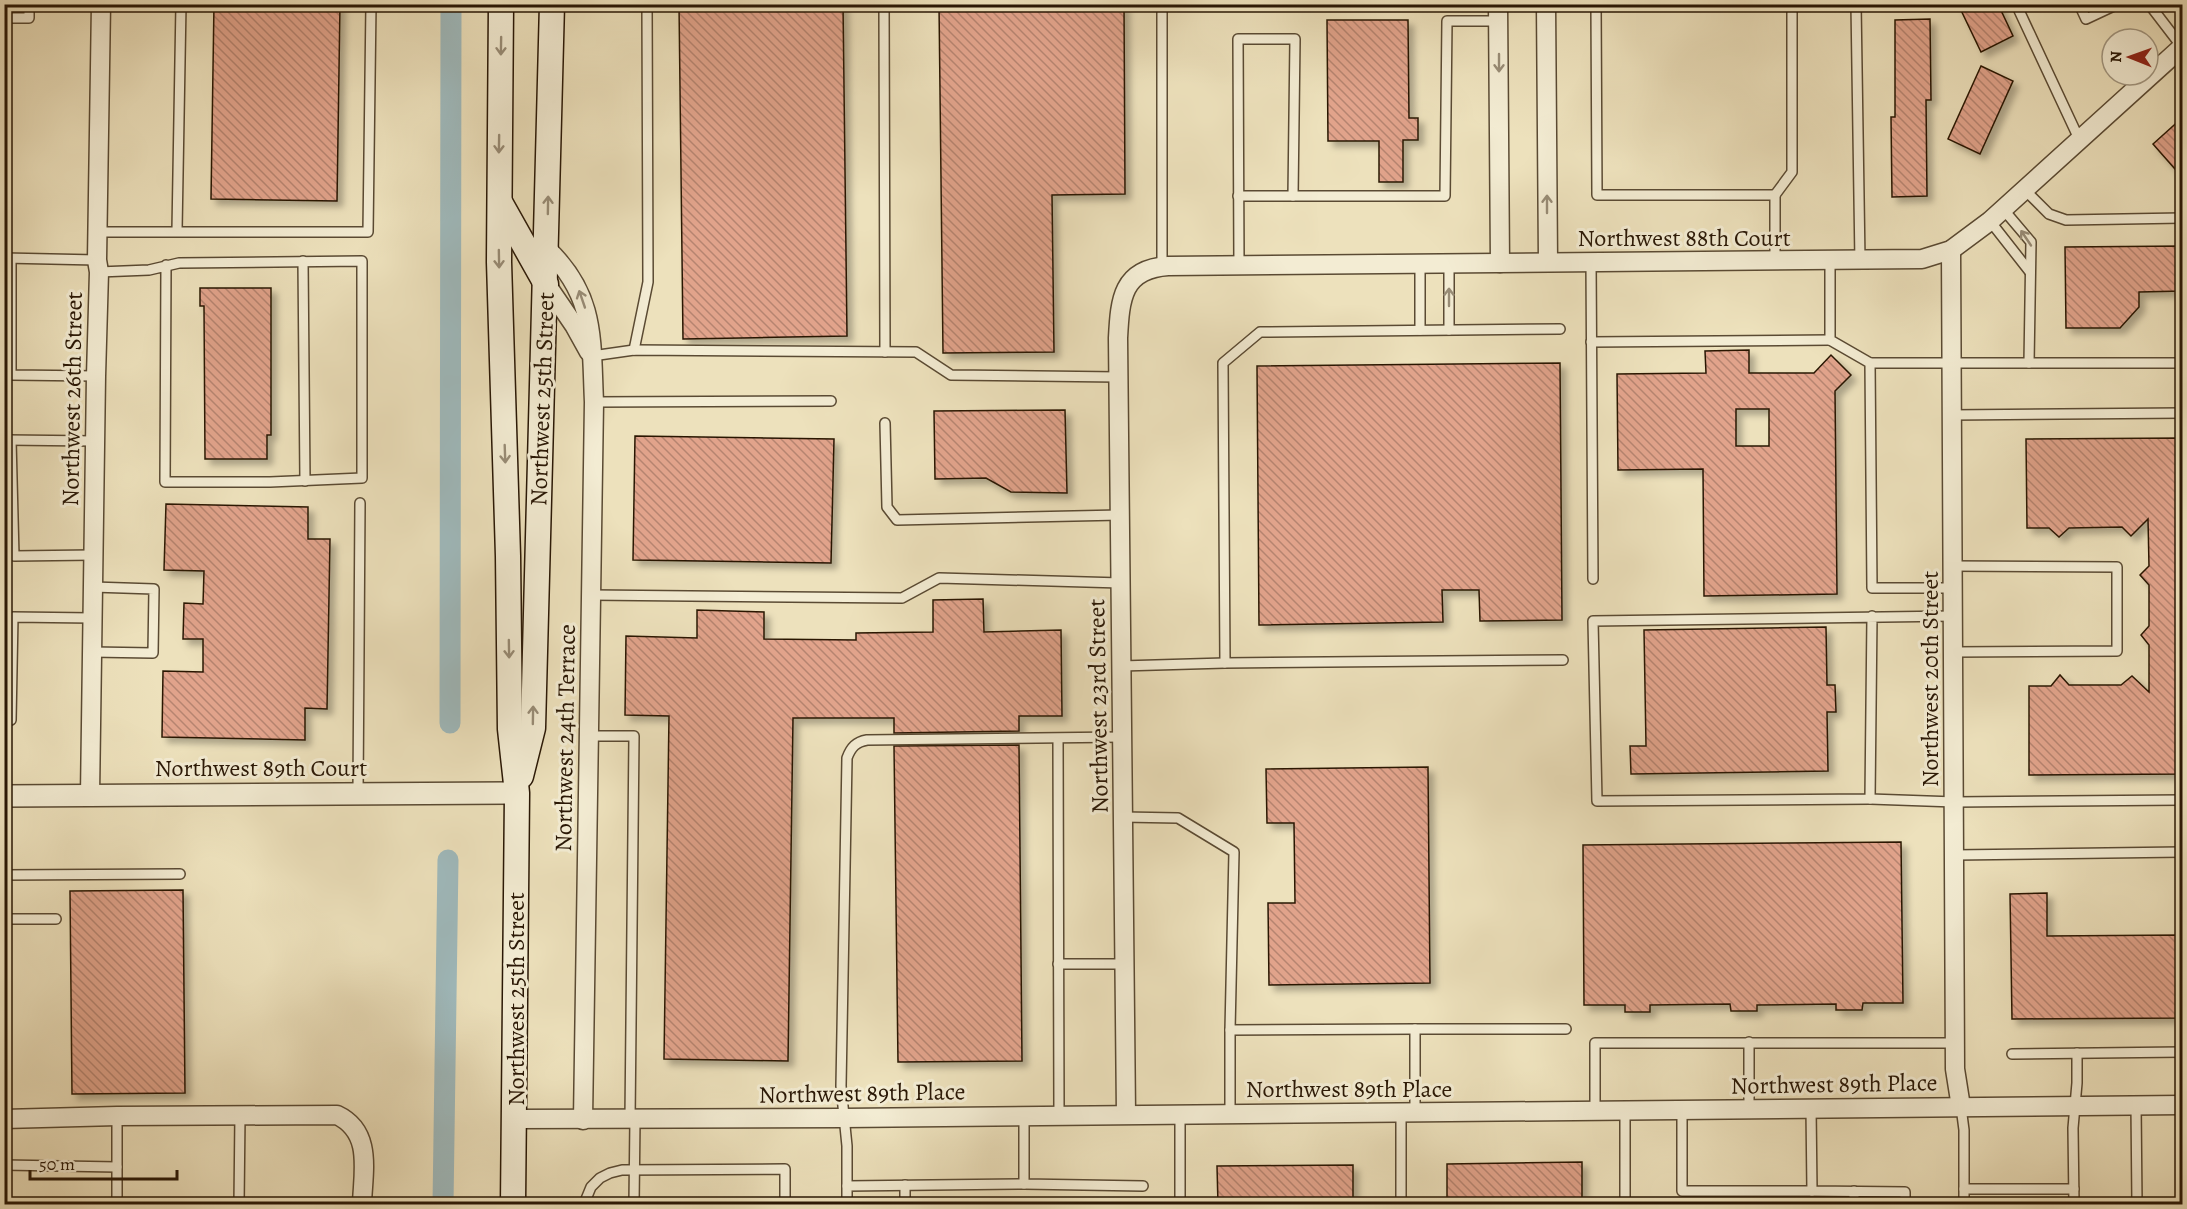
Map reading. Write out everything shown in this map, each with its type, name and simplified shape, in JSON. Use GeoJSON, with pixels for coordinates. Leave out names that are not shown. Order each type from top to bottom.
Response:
{"type":"FeatureCollection","features":[{"type":"Feature","properties":{"kind":"main road","name":"Northwest 25th Street"},"geometry":{"type":"LineString","coordinates":[[501,4],[499,200],[510,729],[517,793],[513,1204]]}},
{"type":"Feature","properties":{"kind":"main road","name":"Northwest 25th Street"},"geometry":{"type":"LineString","coordinates":[[517,793],[533,728],[552,4]]}},
{"type":"Feature","properties":{"kind":"main road"},"geometry":{"type":"LineString","coordinates":[[499,200],[546,284]]}},
{"type":"Feature","properties":{"kind":"street","name":"Northwest 26th Street"},"geometry":{"type":"LineString","coordinates":[[90,795],[101,4]]}},
{"type":"Feature","properties":{"kind":"street"},"geometry":{"type":"LineString","coordinates":[[1546,4],[1548,262]]}},
{"type":"Feature","properties":{"kind":"street"},"geometry":{"type":"LineString","coordinates":[[1498,13],[1500,262]]}},
{"type":"Feature","properties":{"kind":"street","name":"Northwest 88th Court"},"geometry":{"type":"LineString","coordinates":[[1123,297],[1135,276],[1144,270],[1162,266],[1922,259],[1951,250],[1997,215],[2182,47]]}},
{"type":"Feature","properties":{"kind":"street","name":"Northwest 24th Terrace"},"geometry":{"type":"LineString","coordinates":[[547,249],[564,264],[582,295],[590,326],[594,402],[583,1120]]}},
{"type":"Feature","properties":{"kind":"street","name":"Northwest 20th Street"},"geometry":{"type":"LineString","coordinates":[[1951,250],[1955,1069],[1961,1107]]}},
{"type":"Feature","properties":{"kind":"street","name":"Northwest 24th Terrace"},"geometry":{"type":"LineString","coordinates":[[546,284],[592,356]]}},
{"type":"Feature","properties":{"kind":"street","name":"Northwest 23rd Street"},"geometry":{"type":"LineString","coordinates":[[1123,297],[1119,320],[1118,377],[1126,1114]]}},
{"type":"Feature","properties":{"kind":"street","name":"Northwest 89th Court"},"geometry":{"type":"LineString","coordinates":[[4,796],[517,793]]}},
{"type":"Feature","properties":{"kind":"street","name":"Northwest 89th Place"},"geometry":{"type":"LineString","coordinates":[[515,1119],[2182,1105]]}},
{"type":"Feature","properties":{"kind":"street"},"geometry":{"type":"LineString","coordinates":[[4,1119],[337,1115],[356,1128],[363,1142],[362,1204]]}},
{"type":"Feature","properties":{"kind":"lane"},"geometry":{"type":"LineString","coordinates":[[4,18],[29,18],[29,4]]}},
{"type":"Feature","properties":{"kind":"lane"},"geometry":{"type":"LineString","coordinates":[[177,230],[181,4]]}},
{"type":"Feature","properties":{"kind":"lane"},"geometry":{"type":"LineString","coordinates":[[97,232],[177,230],[368,232],[370,4]]}},
{"type":"Feature","properties":{"kind":"lane"},"geometry":{"type":"LineString","coordinates":[[634,350],[648,282],[648,4]]}},
{"type":"Feature","properties":{"kind":"lane"},"geometry":{"type":"LineString","coordinates":[[884,4],[885,352]]}},
{"type":"Feature","properties":{"kind":"lane"},"geometry":{"type":"LineString","coordinates":[[1162,4],[1162,266]]}},
{"type":"Feature","properties":{"kind":"lane"},"geometry":{"type":"LineString","coordinates":[[1596,4],[1597,195],[1774,195]]}},
{"type":"Feature","properties":{"kind":"lane"},"geometry":{"type":"LineString","coordinates":[[1775,261],[1774,195],[1791,172],[1792,4]]}},
{"type":"Feature","properties":{"kind":"lane"},"geometry":{"type":"LineString","coordinates":[[1857,4],[1860,261]]}},
{"type":"Feature","properties":{"kind":"lane"},"geometry":{"type":"LineString","coordinates":[[2016,4],[2080,141]]}},
{"type":"Feature","properties":{"kind":"lane"},"geometry":{"type":"LineString","coordinates":[[2079,4],[2086,19],[2118,4]]}},
{"type":"Feature","properties":{"kind":"lane"},"geometry":{"type":"LineString","coordinates":[[2150,4],[2182,47]]}},
{"type":"Feature","properties":{"kind":"lane"},"geometry":{"type":"LineString","coordinates":[[1238,196],[1445,196],[1447,21],[1498,13]]}},
{"type":"Feature","properties":{"kind":"lane"},"geometry":{"type":"LineString","coordinates":[[1239,266],[1238,39],[1295,39],[1293,196]]}},
{"type":"Feature","properties":{"kind":"lane"},"geometry":{"type":"LineString","coordinates":[[2025,190],[2049,214],[2066,220],[2182,218]]}},
{"type":"Feature","properties":{"kind":"lane"},"geometry":{"type":"LineString","coordinates":[[1997,215],[2030,272]]}},
{"type":"Feature","properties":{"kind":"lane"},"geometry":{"type":"LineString","coordinates":[[1997,215],[2031,242],[2028,363]]}},
{"type":"Feature","properties":{"kind":"lane"},"geometry":{"type":"LineString","coordinates":[[96,376],[11,375],[8,259],[149,270],[166,266],[179,263],[362,261],[362,478],[305,481],[165,482],[166,266]]}},
{"type":"Feature","properties":{"kind":"lane"},"geometry":{"type":"LineString","coordinates":[[303,261],[305,481]]}},
{"type":"Feature","properties":{"kind":"lane"},"geometry":{"type":"LineString","coordinates":[[1830,261],[1830,340]]}},
{"type":"Feature","properties":{"kind":"lane"},"geometry":{"type":"LineString","coordinates":[[1591,262],[1593,579]]}},
{"type":"Feature","properties":{"kind":"lane"},"geometry":{"type":"LineString","coordinates":[[1449,263],[1449,330]]}},
{"type":"Feature","properties":{"kind":"lane"},"geometry":{"type":"LineString","coordinates":[[1420,264],[1420,330]]}},
{"type":"Feature","properties":{"kind":"lane"},"geometry":{"type":"LineString","coordinates":[[1225,663],[1223,363],[1260,332],[1560,329]]}},
{"type":"Feature","properties":{"kind":"lane"},"geometry":{"type":"LineString","coordinates":[[1591,342],[1830,340],[1870,363],[2182,363]]}},
{"type":"Feature","properties":{"kind":"lane"},"geometry":{"type":"LineString","coordinates":[[592,356],[634,350],[916,352],[951,375],[1118,377]]}},
{"type":"Feature","properties":{"kind":"lane"},"geometry":{"type":"LineString","coordinates":[[1870,363],[1872,588],[1954,588]]}},
{"type":"Feature","properties":{"kind":"lane"},"geometry":{"type":"LineString","coordinates":[[594,402],[831,401]]}},
{"type":"Feature","properties":{"kind":"lane"},"geometry":{"type":"LineString","coordinates":[[1952,415],[2182,413]]}},
{"type":"Feature","properties":{"kind":"lane"},"geometry":{"type":"LineString","coordinates":[[885,423],[887,507],[897,520],[1120,515]]}},
{"type":"Feature","properties":{"kind":"lane"},"geometry":{"type":"LineString","coordinates":[[93,555],[14,556],[8,440],[94,441]]}},
{"type":"Feature","properties":{"kind":"lane"},"geometry":{"type":"LineString","coordinates":[[358,793],[360,503]]}},
{"type":"Feature","properties":{"kind":"lane"},"geometry":{"type":"LineString","coordinates":[[1953,566],[2117,567],[2117,651],[1954,652]]}},
{"type":"Feature","properties":{"kind":"lane"},"geometry":{"type":"LineString","coordinates":[[591,595],[902,598],[939,578],[1121,583]]}},
{"type":"Feature","properties":{"kind":"lane"},"geometry":{"type":"LineString","coordinates":[[92,652],[153,653],[154,642],[154,589],[93,587]]}},
{"type":"Feature","properties":{"kind":"lane"},"geometry":{"type":"LineString","coordinates":[[1954,615],[1593,621],[1597,801],[2182,800]]}},
{"type":"Feature","properties":{"kind":"lane"},"geometry":{"type":"LineString","coordinates":[[1870,799],[1872,616]]}},
{"type":"Feature","properties":{"kind":"lane"},"geometry":{"type":"LineString","coordinates":[[4,719],[10,720],[13,617],[92,618]]}},
{"type":"Feature","properties":{"kind":"lane"},"geometry":{"type":"LineString","coordinates":[[1121,666],[1563,660]]}},
{"type":"Feature","properties":{"kind":"lane"},"geometry":{"type":"LineString","coordinates":[[589,736],[634,736],[632,1119],[635,1169],[634,1204]]}},
{"type":"Feature","properties":{"kind":"lane"},"geometry":{"type":"LineString","coordinates":[[847,1204],[847,1146],[841,1074],[847,758],[850,750],[860,741],[867,740],[1122,737]]}},
{"type":"Feature","properties":{"kind":"lane"},"geometry":{"type":"LineString","coordinates":[[1058,739],[1059,1115]]}},
{"type":"Feature","properties":{"kind":"lane"},"geometry":{"type":"LineString","coordinates":[[1123,817],[1178,818],[1234,852],[1230,1113]]}},
{"type":"Feature","properties":{"kind":"lane"},"geometry":{"type":"LineString","coordinates":[[1954,855],[2182,852]]}},
{"type":"Feature","properties":{"kind":"lane"},"geometry":{"type":"LineString","coordinates":[[4,874],[180,874]]}},
{"type":"Feature","properties":{"kind":"lane"},"geometry":{"type":"LineString","coordinates":[[4,919],[56,919]]}},
{"type":"Feature","properties":{"kind":"lane"},"geometry":{"type":"LineString","coordinates":[[1058,964],[1125,964]]}},
{"type":"Feature","properties":{"kind":"lane"},"geometry":{"type":"LineString","coordinates":[[1401,1204],[1415,1029]]}},
{"type":"Feature","properties":{"kind":"lane"},"geometry":{"type":"LineString","coordinates":[[1230,1030],[1566,1029]]}},
{"type":"Feature","properties":{"kind":"lane"},"geometry":{"type":"LineString","coordinates":[[1749,1042],[1749,1109]]}},
{"type":"Feature","properties":{"kind":"lane"},"geometry":{"type":"LineString","coordinates":[[1595,1110],[1594,1043],[1956,1043]]}},
{"type":"Feature","properties":{"kind":"lane"},"geometry":{"type":"LineString","coordinates":[[2012,1054],[2182,1052]]}},
{"type":"Feature","properties":{"kind":"lane"},"geometry":{"type":"LineString","coordinates":[[2074,1204],[2077,1053]]}},
{"type":"Feature","properties":{"kind":"lane"},"geometry":{"type":"LineString","coordinates":[[2136,1105],[2137,1204]]}},
{"type":"Feature","properties":{"kind":"lane"},"geometry":{"type":"LineString","coordinates":[[1961,1107],[1964,1130],[1964,1204]]}},
{"type":"Feature","properties":{"kind":"lane"},"geometry":{"type":"LineString","coordinates":[[1811,1108],[1812,1191]]}},
{"type":"Feature","properties":{"kind":"lane"},"geometry":{"type":"LineString","coordinates":[[1682,1109],[1682,1191],[1905,1192],[1905,1204]]}},
{"type":"Feature","properties":{"kind":"lane"},"geometry":{"type":"LineString","coordinates":[[1625,1110],[1625,1204]]}},
{"type":"Feature","properties":{"kind":"lane"},"geometry":{"type":"LineString","coordinates":[[1180,1114],[1180,1204]]}},
{"type":"Feature","properties":{"kind":"lane"},"geometry":{"type":"LineString","coordinates":[[239,1204],[240,1115]]}},
{"type":"Feature","properties":{"kind":"lane"},"geometry":{"type":"LineString","coordinates":[[1024,1115],[1024,1184]]}},
{"type":"Feature","properties":{"kind":"lane"},"geometry":{"type":"LineString","coordinates":[[117,1116],[117,1204]]}},
{"type":"Feature","properties":{"kind":"lane"},"geometry":{"type":"LineString","coordinates":[[4,1165],[117,1167]]}},
{"type":"Feature","properties":{"kind":"lane"},"geometry":{"type":"LineString","coordinates":[[584,1204],[591,1187],[600,1178],[610,1173],[635,1169],[785,1169],[785,1204]]}},
{"type":"Feature","properties":{"kind":"lane"},"geometry":{"type":"LineString","coordinates":[[847,1186],[1024,1184],[1143,1186]]}},
{"type":"Feature","properties":{"kind":"lane"},"geometry":{"type":"LineString","coordinates":[[905,1185],[905,1204]]}},
{"type":"Feature","properties":{"kind":"lane"},"geometry":{"type":"LineString","coordinates":[[1964,1189],[2074,1189]]}},
{"type":"Feature","properties":{"kind":"lane"},"geometry":{"type":"LineString","coordinates":[[1854,1191],[1854,1204]]}},
{"type":"Feature","properties":{"kind":"building"},"geometry":{"type":"Polygon","coordinates":[[[214,4],[340,4],[337,201],[211,199],[214,4]]]}},
{"type":"Feature","properties":{"kind":"building"},"geometry":{"type":"Polygon","coordinates":[[[679,4],[843,4],[847,336],[683,339],[679,4]]]}},
{"type":"Feature","properties":{"kind":"building"},"geometry":{"type":"Polygon","coordinates":[[[939,4],[1124,4],[1125,194],[1052,195],[1054,352],[943,353],[939,4]]]}},
{"type":"Feature","properties":{"kind":"building"},"geometry":{"type":"Polygon","coordinates":[[[1958,4],[1998,4],[2013,36],[1981,52],[1958,4]]]}},
{"type":"Feature","properties":{"kind":"building"},"geometry":{"type":"Polygon","coordinates":[[[1930,19],[1931,100],[1926,100],[1927,196],[1892,197],[1891,117],[1895,117],[1895,20],[1930,19]]]}},
{"type":"Feature","properties":{"kind":"building"},"geometry":{"type":"Polygon","coordinates":[[[1327,20],[1408,20],[1409,118],[1418,118],[1418,140],[1403,140],[1403,182],[1379,182],[1379,141],[1328,141],[1327,20]]]}},
{"type":"Feature","properties":{"kind":"building"},"geometry":{"type":"Polygon","coordinates":[[[1981,66],[2013,81],[1980,154],[1948,139],[1981,66]]]}},
{"type":"Feature","properties":{"kind":"building"},"geometry":{"type":"Polygon","coordinates":[[[2182,118],[2182,177],[2153,144],[2182,118]]]}},
{"type":"Feature","properties":{"kind":"building"},"geometry":{"type":"Polygon","coordinates":[[[2182,246],[2182,291],[2139,292],[2139,307],[2120,328],[2066,328],[2065,247],[2182,246]]]}},
{"type":"Feature","properties":{"kind":"building"},"geometry":{"type":"Polygon","coordinates":[[[200,288],[271,288],[271,435],[267,435],[267,459],[205,459],[204,306],[200,306],[200,288]]]}},
{"type":"Feature","properties":{"kind":"building"},"geometry":{"type":"Polygon","coordinates":[[[1749,350],[1749,373],[1814,373],[1831,355],[1851,375],[1835,391],[1837,594],[1704,596],[1703,469],[1618,470],[1617,374],[1706,373],[1705,351],[1749,350]],[[1736,409],[1736,446],[1769,446],[1769,409],[1736,409]]]}},
{"type":"Feature","properties":{"kind":"building"},"geometry":{"type":"Polygon","coordinates":[[[1560,363],[1562,620],[1480,621],[1479,590],[1442,590],[1443,622],[1259,625],[1257,366],[1560,363]]]}},
{"type":"Feature","properties":{"kind":"building"},"geometry":{"type":"Polygon","coordinates":[[[1065,410],[1067,493],[1011,492],[986,478],[935,479],[934,411],[1065,410]]]}},
{"type":"Feature","properties":{"kind":"building"},"geometry":{"type":"Polygon","coordinates":[[[635,436],[834,439],[831,563],[633,560],[635,436]]]}},
{"type":"Feature","properties":{"kind":"building"},"geometry":{"type":"Polygon","coordinates":[[[2182,438],[2182,774],[2029,775],[2029,686],[2051,686],[2060,675],[2069,685],[2121,685],[2132,676],[2149,692],[2149,645],[2141,635],[2149,626],[2149,585],[2140,575],[2149,566],[2148,519],[2131,536],[2122,527],[2069,528],[2059,537],[2049,528],[2027,528],[2026,439],[2182,438]]]}},
{"type":"Feature","properties":{"kind":"building"},"geometry":{"type":"Polygon","coordinates":[[[166,504],[308,507],[308,539],[330,539],[327,709],[305,708],[305,740],[162,737],[163,671],[203,672],[203,639],[183,639],[184,603],[203,604],[204,571],[164,570],[166,504]]]}},
{"type":"Feature","properties":{"kind":"building"},"geometry":{"type":"Polygon","coordinates":[[[983,599],[984,632],[1061,630],[1062,716],[1019,716],[1019,731],[894,733],[894,718],[793,718],[788,1061],[664,1059],[669,716],[625,715],[626,636],[697,638],[697,610],[764,612],[764,639],[856,640],[856,633],[933,632],[933,600],[983,599]]]}},
{"type":"Feature","properties":{"kind":"building"},"geometry":{"type":"Polygon","coordinates":[[[1826,627],[1827,685],[1835,685],[1836,712],[1827,712],[1828,771],[1631,774],[1630,746],[1646,746],[1644,630],[1826,627]]]}},
{"type":"Feature","properties":{"kind":"building"},"geometry":{"type":"Polygon","coordinates":[[[1019,745],[1022,1061],[898,1062],[894,746],[1019,745]]]}},
{"type":"Feature","properties":{"kind":"building"},"geometry":{"type":"Polygon","coordinates":[[[1428,767],[1430,983],[1269,985],[1268,903],[1295,903],[1294,823],[1267,823],[1266,769],[1428,767]]]}},
{"type":"Feature","properties":{"kind":"building"},"geometry":{"type":"Polygon","coordinates":[[[1901,842],[1903,1003],[1863,1003],[1862,1010],[1836,1010],[1836,1004],[1757,1005],[1757,1011],[1731,1011],[1730,1004],[1650,1005],[1650,1012],[1625,1012],[1625,1005],[1584,1005],[1583,845],[1901,842]]]}},
{"type":"Feature","properties":{"kind":"building"},"geometry":{"type":"Polygon","coordinates":[[[183,890],[185,1093],[72,1094],[70,891],[183,890]]]}},
{"type":"Feature","properties":{"kind":"building"},"geometry":{"type":"Polygon","coordinates":[[[2047,893],[2047,936],[2182,935],[2182,1018],[2012,1019],[2010,894],[2047,893]]]}},
{"type":"Feature","properties":{"kind":"building"},"geometry":{"type":"Polygon","coordinates":[[[1582,1162],[1582,1204],[1447,1204],[1447,1164],[1582,1162]]]}},
{"type":"Feature","properties":{"kind":"building"},"geometry":{"type":"Polygon","coordinates":[[[1353,1165],[1353,1204],[1218,1204],[1217,1166],[1353,1165]]]}},
{"type":"Feature","properties":{"kind":"waterway"},"geometry":{"type":"LineString","coordinates":[[450,723],[451,4]]}},
{"type":"Feature","properties":{"kind":"waterway"},"geometry":{"type":"LineString","coordinates":[[443,1204],[448,860]]}}]}
